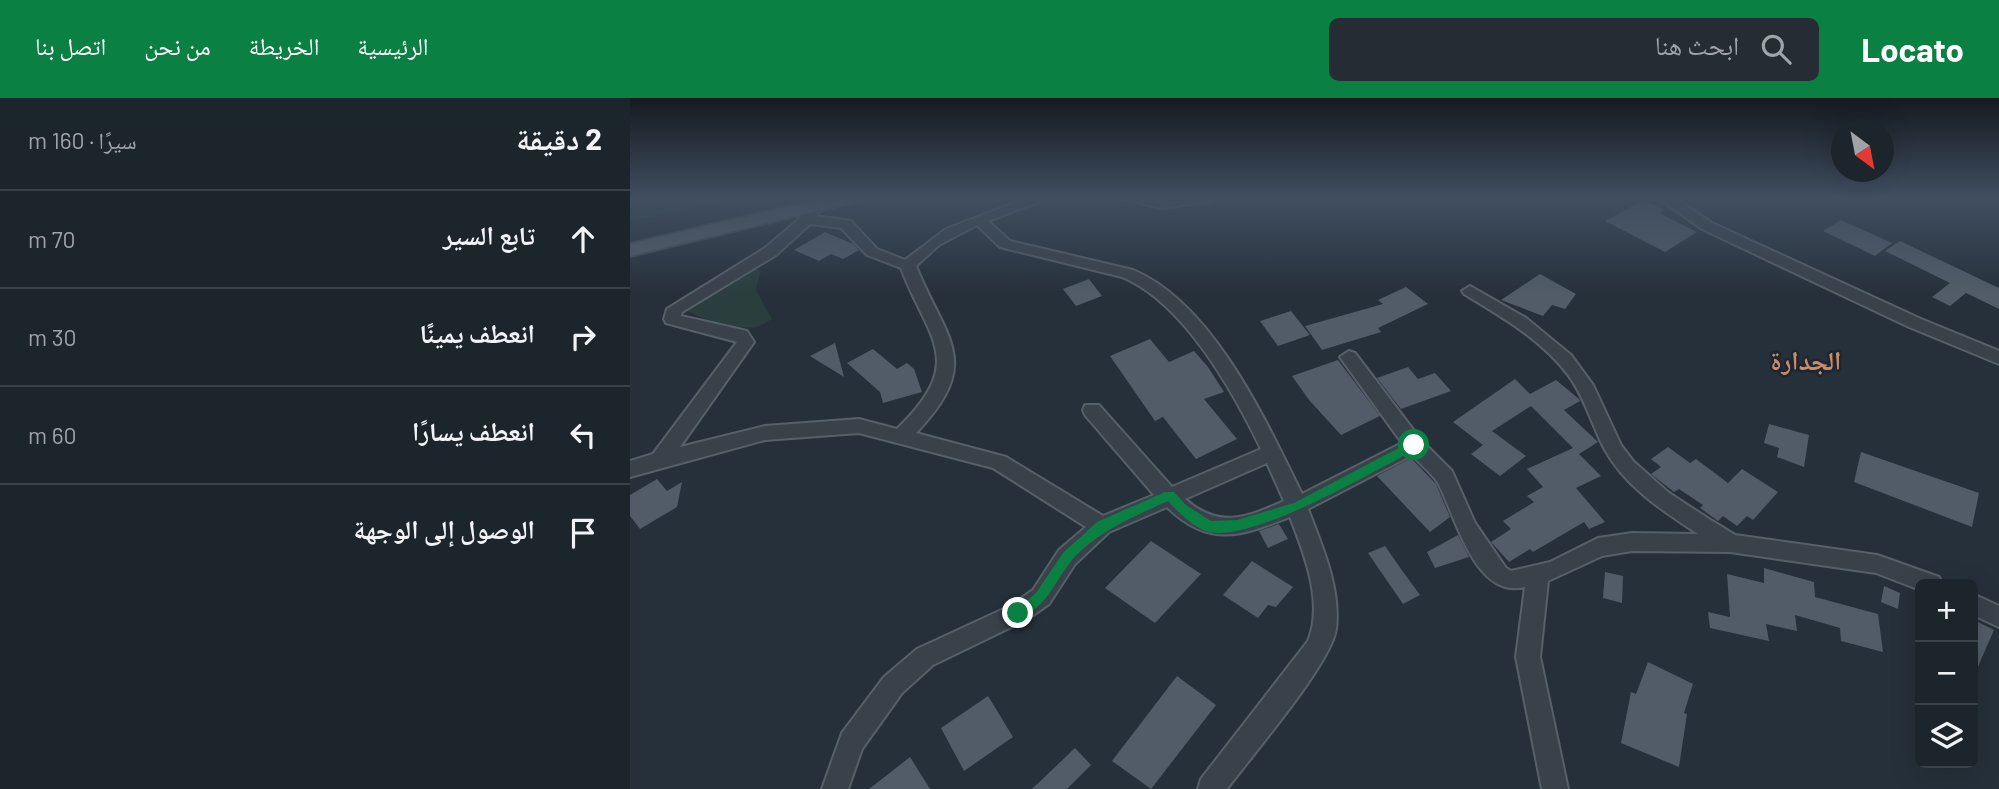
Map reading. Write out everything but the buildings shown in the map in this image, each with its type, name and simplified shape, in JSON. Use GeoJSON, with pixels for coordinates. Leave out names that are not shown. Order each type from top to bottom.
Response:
{"type":"FeatureCollection","features":[{"type":"Feature","properties":{"kind":"main road"},"geometry":{"type":"LineString","coordinates":[[632,252],[732,230]]}},
{"type":"Feature","properties":{"kind":"street"},"geometry":{"type":"LineString","coordinates":[[660,458],[746,342],[741,335],[672,319],[675,309],[764,254],[792,230]]}},
{"type":"Feature","properties":{"kind":"street"},"geometry":{"type":"LineString","coordinates":[[850,230],[864,249],[883,259],[908,265]]}},
{"type":"Feature","properties":{"kind":"street"},"geometry":{"type":"LineString","coordinates":[[908,265],[917,252],[960,230]]}},
{"type":"Feature","properties":{"kind":"street"},"geometry":{"type":"LineString","coordinates":[[988,230],[1005,243],[1145,280],[1175,306],[1235,382],[1274,452],[1297,507],[1319,578],[1325,628],[1304,667],[1211,789]]}},
{"type":"Feature","properties":{"kind":"street"},"geometry":{"type":"LineString","coordinates":[[1716,230],[1915,323],[1999,358]]}},
{"type":"Feature","properties":{"kind":"street"},"geometry":{"type":"LineString","coordinates":[[901,437],[932,408],[945,372],[941,334],[908,265]]}},
{"type":"Feature","properties":{"kind":"street"},"geometry":{"type":"LineString","coordinates":[[1470,291],[1509,314],[1561,353],[1587,390],[1624,464],[1661,500],[1730,543]]}},
{"type":"Feature","properties":{"kind":"street"},"geometry":{"type":"LineString","coordinates":[[1349,358],[1414,445],[1445,477],[1467,528],[1498,575],[1510,581],[1537,576],[1609,544],[1730,543],[1877,564],[1918,579]]}},
{"type":"Feature","properties":{"kind":"street"},"geometry":{"type":"LineString","coordinates":[[1092,410],[1181,508],[1209,527],[1237,525],[1297,507],[1414,445]]}},
{"type":"Feature","properties":{"kind":"street"},"geometry":{"type":"LineString","coordinates":[[630,469],[660,458],[765,433],[859,426],[999,462],[1102,526]]}},
{"type":"Feature","properties":{"kind":"street"},"geometry":{"type":"LineString","coordinates":[[835,789],[851,742],[893,685],[925,657],[1018,613],[1041,597],[1067,557],[1102,526],[1274,452]]}},
{"type":"Feature","properties":{"kind":"street"},"geometry":{"type":"LineString","coordinates":[[1537,576],[1528,657],[1555,789]]}},
{"type":"Feature","properties":{"kind":"street"},"geometry":{"type":"LineString","coordinates":[[1978,606],[1999,617]]}},
{"type":"Feature","properties":{"kind":"green space"},"geometry":{"type":"Polygon","coordinates":[[[751,267],[761,270],[756,290],[772,319],[756,327],[739,327],[709,320],[684,309],[751,267]]]}},
{"type":"Feature","properties":{"kind":"district","name":"الجدارة"},"geometry":{"type":"Point","coordinates":[1806,361]}},
{"type":"Feature","properties":{"kind":"route"},"geometry":{"type":"LineString","coordinates":[[1018,613],[1041,597],[1067,557],[1102,526],[1170,495],[1181,508],[1209,527],[1237,525],[1297,507],[1414,445]]}}]}
